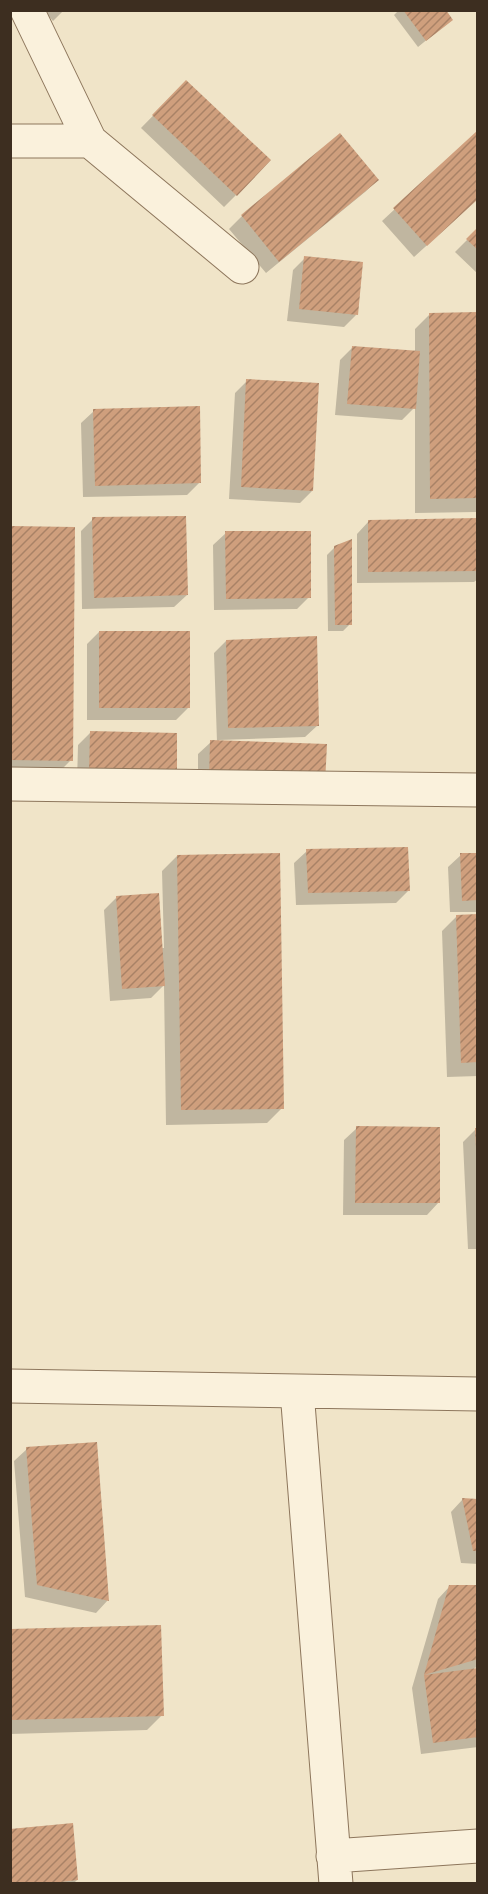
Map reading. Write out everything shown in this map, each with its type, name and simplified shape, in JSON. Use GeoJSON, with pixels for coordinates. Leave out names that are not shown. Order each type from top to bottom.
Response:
{"type":"FeatureCollection","features":[{"type":"Feature","properties":{"kind":"street"},"geometry":{"type":"LineString","coordinates":[[27,10],[90,141],[242,267]]}},
{"type":"Feature","properties":{"kind":"street"},"geometry":{"type":"LineString","coordinates":[[10,141],[90,141]]}},
{"type":"Feature","properties":{"kind":"street"},"geometry":{"type":"LineString","coordinates":[[10,784],[477,790]]}},
{"type":"Feature","properties":{"kind":"street"},"geometry":{"type":"LineString","coordinates":[[10,1386],[477,1394]]}},
{"type":"Feature","properties":{"kind":"street"},"geometry":{"type":"LineString","coordinates":[[297,1390],[334,1870],[477,1846]]}},
{"type":"Feature","properties":{"kind":"building"},"geometry":{"type":"Polygon","coordinates":[[[403,10],[446,10],[453,20],[426,41],[403,10]]]}},
{"type":"Feature","properties":{"kind":"building"},"geometry":{"type":"Polygon","coordinates":[[[186,80],[271,160],[237,196],[152,115],[186,80]]]}},
{"type":"Feature","properties":{"kind":"building"},"geometry":{"type":"Polygon","coordinates":[[[478,130],[478,199],[427,246],[393,208],[478,130]]]}},
{"type":"Feature","properties":{"kind":"building"},"geometry":{"type":"Polygon","coordinates":[[[340,133],[379,180],[279,262],[241,215],[340,133]]]}},
{"type":"Feature","properties":{"kind":"building"},"geometry":{"type":"Polygon","coordinates":[[[478,227],[478,250],[466,239],[478,227]]]}},
{"type":"Feature","properties":{"kind":"building"},"geometry":{"type":"Polygon","coordinates":[[[304,256],[363,262],[358,315],[299,309],[304,256]]]}},
{"type":"Feature","properties":{"kind":"building"},"geometry":{"type":"Polygon","coordinates":[[[478,312],[478,498],[430,499],[429,313],[478,312]]]}},
{"type":"Feature","properties":{"kind":"building"},"geometry":{"type":"Polygon","coordinates":[[[352,346],[420,351],[416,409],[347,404],[352,346]]]}},
{"type":"Feature","properties":{"kind":"building"},"geometry":{"type":"Polygon","coordinates":[[[246,379],[319,383],[313,491],[241,487],[246,379]]]}},
{"type":"Feature","properties":{"kind":"building"},"geometry":{"type":"Polygon","coordinates":[[[200,406],[201,483],[95,486],[93,409],[200,406]]]}},
{"type":"Feature","properties":{"kind":"building"},"geometry":{"type":"Polygon","coordinates":[[[186,516],[188,595],[94,598],[92,517],[186,516]]]}},
{"type":"Feature","properties":{"kind":"building"},"geometry":{"type":"Polygon","coordinates":[[[478,518],[478,571],[368,572],[368,520],[478,518]]]}},
{"type":"Feature","properties":{"kind":"building"},"geometry":{"type":"Polygon","coordinates":[[[10,526],[75,527],[73,761],[10,760],[10,526]]]}},
{"type":"Feature","properties":{"kind":"building"},"geometry":{"type":"Polygon","coordinates":[[[225,531],[311,531],[311,598],[226,599],[225,531]]]}},
{"type":"Feature","properties":{"kind":"building"},"geometry":{"type":"Polygon","coordinates":[[[352,539],[352,625],[335,625],[334,546],[352,539]]]}},
{"type":"Feature","properties":{"kind":"building"},"geometry":{"type":"Polygon","coordinates":[[[99,631],[190,631],[190,708],[99,708],[99,631]]]}},
{"type":"Feature","properties":{"kind":"building"},"geometry":{"type":"Polygon","coordinates":[[[317,636],[319,726],[228,728],[226,640],[317,636]]]}},
{"type":"Feature","properties":{"kind":"building"},"geometry":{"type":"Polygon","coordinates":[[[90,731],[177,733],[177,773],[89,771],[90,731]]]}},
{"type":"Feature","properties":{"kind":"building"},"geometry":{"type":"Polygon","coordinates":[[[210,740],[327,744],[325,784],[209,780],[210,740]]]}},
{"type":"Feature","properties":{"kind":"building"},"geometry":{"type":"Polygon","coordinates":[[[408,847],[410,891],[308,893],[306,849],[408,847]]]}},
{"type":"Feature","properties":{"kind":"building"},"geometry":{"type":"Polygon","coordinates":[[[280,853],[284,1109],[181,1110],[177,855],[280,853]]]}},
{"type":"Feature","properties":{"kind":"building"},"geometry":{"type":"Polygon","coordinates":[[[460,853],[478,853],[478,900],[462,901],[460,853]]]}},
{"type":"Feature","properties":{"kind":"building"},"geometry":{"type":"Polygon","coordinates":[[[159,893],[165,986],[122,989],[116,896],[159,893]]]}},
{"type":"Feature","properties":{"kind":"building"},"geometry":{"type":"Polygon","coordinates":[[[478,914],[478,1062],[461,1063],[456,915],[478,914]]]}},
{"type":"Feature","properties":{"kind":"building"},"geometry":{"type":"Polygon","coordinates":[[[356,1126],[440,1127],[440,1203],[355,1203],[356,1126]]]}},
{"type":"Feature","properties":{"kind":"building"},"geometry":{"type":"Polygon","coordinates":[[[475,1128],[478,1128],[478,1148],[476,1148],[475,1128]]]}},
{"type":"Feature","properties":{"kind":"building"},"geometry":{"type":"Polygon","coordinates":[[[97,1442],[109,1601],[37,1585],[26,1447],[97,1442]]]}},
{"type":"Feature","properties":{"kind":"building"},"geometry":{"type":"Polygon","coordinates":[[[462,1498],[478,1499],[478,1551],[473,1551],[462,1498]]]}},
{"type":"Feature","properties":{"kind":"building"},"geometry":{"type":"Polygon","coordinates":[[[449,1585],[478,1585],[478,1659],[424,1675],[449,1585]]]}},
{"type":"Feature","properties":{"kind":"building"},"geometry":{"type":"Polygon","coordinates":[[[161,1625],[164,1716],[10,1720],[10,1629],[161,1625]]]}},
{"type":"Feature","properties":{"kind":"building"},"geometry":{"type":"Polygon","coordinates":[[[478,1668],[478,1737],[433,1743],[424,1675],[478,1668]]]}},
{"type":"Feature","properties":{"kind":"building"},"geometry":{"type":"Polygon","coordinates":[[[73,1823],[78,1880],[43,1884],[10,1884],[10,1829],[73,1823]]]}}]}
